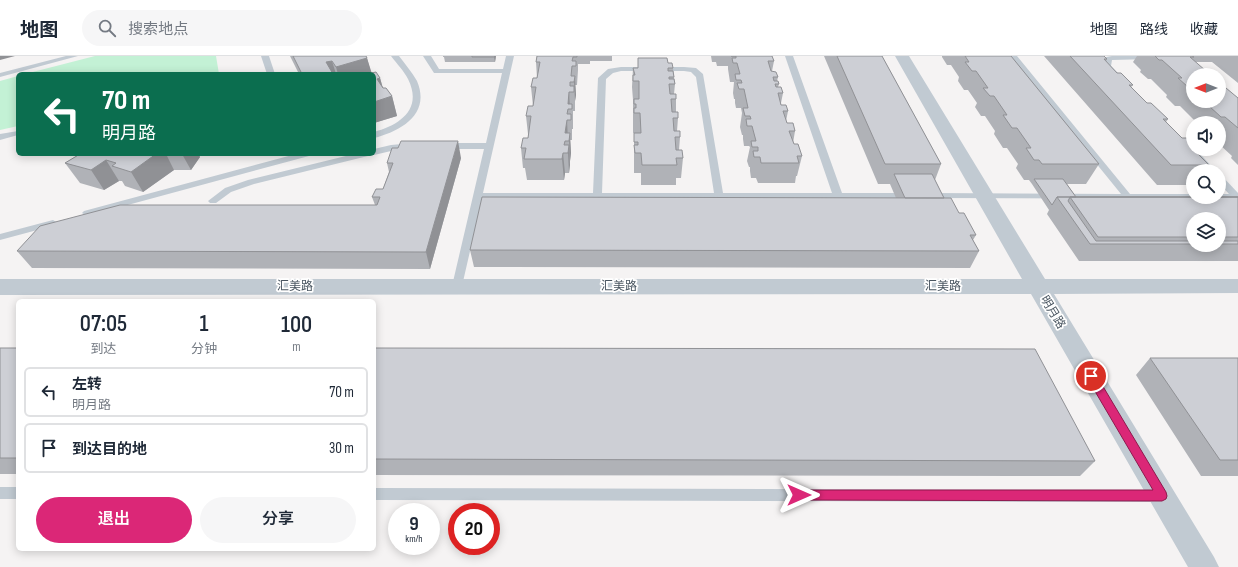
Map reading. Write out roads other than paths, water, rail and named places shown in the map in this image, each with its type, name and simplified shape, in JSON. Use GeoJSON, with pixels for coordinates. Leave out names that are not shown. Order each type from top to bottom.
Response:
{"type":"FeatureCollection","features":[{"type":"Feature","properties":{"kind":"street","name":"明月路"},"geometry":{"type":"LineString","coordinates":[[902,56],[1204,567]]}},
{"type":"Feature","properties":{"kind":"street","name":"汇美路"},"geometry":{"type":"LineString","coordinates":[[0,287],[1238,286]]}},
{"type":"Feature","properties":{"kind":"lane"},"geometry":{"type":"LineString","coordinates":[[0,75],[50,59],[74,56]]}},
{"type":"Feature","properties":{"kind":"lane"},"geometry":{"type":"LineString","coordinates":[[265,56],[269,72]]}},
{"type":"Feature","properties":{"kind":"lane"},"geometry":{"type":"LineString","coordinates":[[376,135],[391,131],[407,120],[415,107],[417,94],[414,83],[395,56]]}},
{"type":"Feature","properties":{"kind":"lane"},"geometry":{"type":"LineString","coordinates":[[427,56],[437,71],[507,71]]}},
{"type":"Feature","properties":{"kind":"lane"},"geometry":{"type":"LineString","coordinates":[[457,286],[510,56]]}},
{"type":"Feature","properties":{"kind":"lane"},"geometry":{"type":"LineString","coordinates":[[789,56],[838,196]]}},
{"type":"Feature","properties":{"kind":"lane"},"geometry":{"type":"LineString","coordinates":[[1013,56],[1128,197]]}},
{"type":"Feature","properties":{"kind":"lane"},"geometry":{"type":"LineString","coordinates":[[1123,82],[1107,66],[1109,59],[1116,57],[1158,57]]}},
{"type":"Feature","properties":{"kind":"lane"},"geometry":{"type":"LineString","coordinates":[[597,196],[602,78],[611,71],[621,69],[684,69],[694,70],[700,76],[719,196]]}},
{"type":"Feature","properties":{"kind":"lane"},"geometry":{"type":"LineString","coordinates":[[0,137],[16,133]]}},
{"type":"Feature","properties":{"kind":"lane"},"geometry":{"type":"LineString","coordinates":[[376,152],[391,148],[421,146]]}},
{"type":"Feature","properties":{"kind":"lane"},"geometry":{"type":"LineString","coordinates":[[436,146],[490,146]]}},
{"type":"Feature","properties":{"kind":"lane"},"geometry":{"type":"LineString","coordinates":[[75,217],[296,156]]}},
{"type":"Feature","properties":{"kind":"lane"},"geometry":{"type":"LineString","coordinates":[[213,201],[228,190],[251,182],[357,156]]}},
{"type":"Feature","properties":{"kind":"lane"},"geometry":{"type":"LineString","coordinates":[[1197,156],[1205,164]]}},
{"type":"Feature","properties":{"kind":"lane"},"geometry":{"type":"LineString","coordinates":[[1226,185],[1238,197]]}},
{"type":"Feature","properties":{"kind":"lane"},"geometry":{"type":"LineString","coordinates":[[478,196],[1186,197]]}},
{"type":"Feature","properties":{"kind":"lane"},"geometry":{"type":"LineString","coordinates":[[1226,197],[1238,197]]}},
{"type":"Feature","properties":{"kind":"lane"},"geometry":{"type":"LineString","coordinates":[[0,237],[60,221]]}},
{"type":"Feature","properties":{"kind":"lane"},"geometry":{"type":"LineString","coordinates":[[0,493],[16,493]]}},
{"type":"Feature","properties":{"kind":"lane"},"geometry":{"type":"LineString","coordinates":[[376,494],[1162,496]]}}]}
